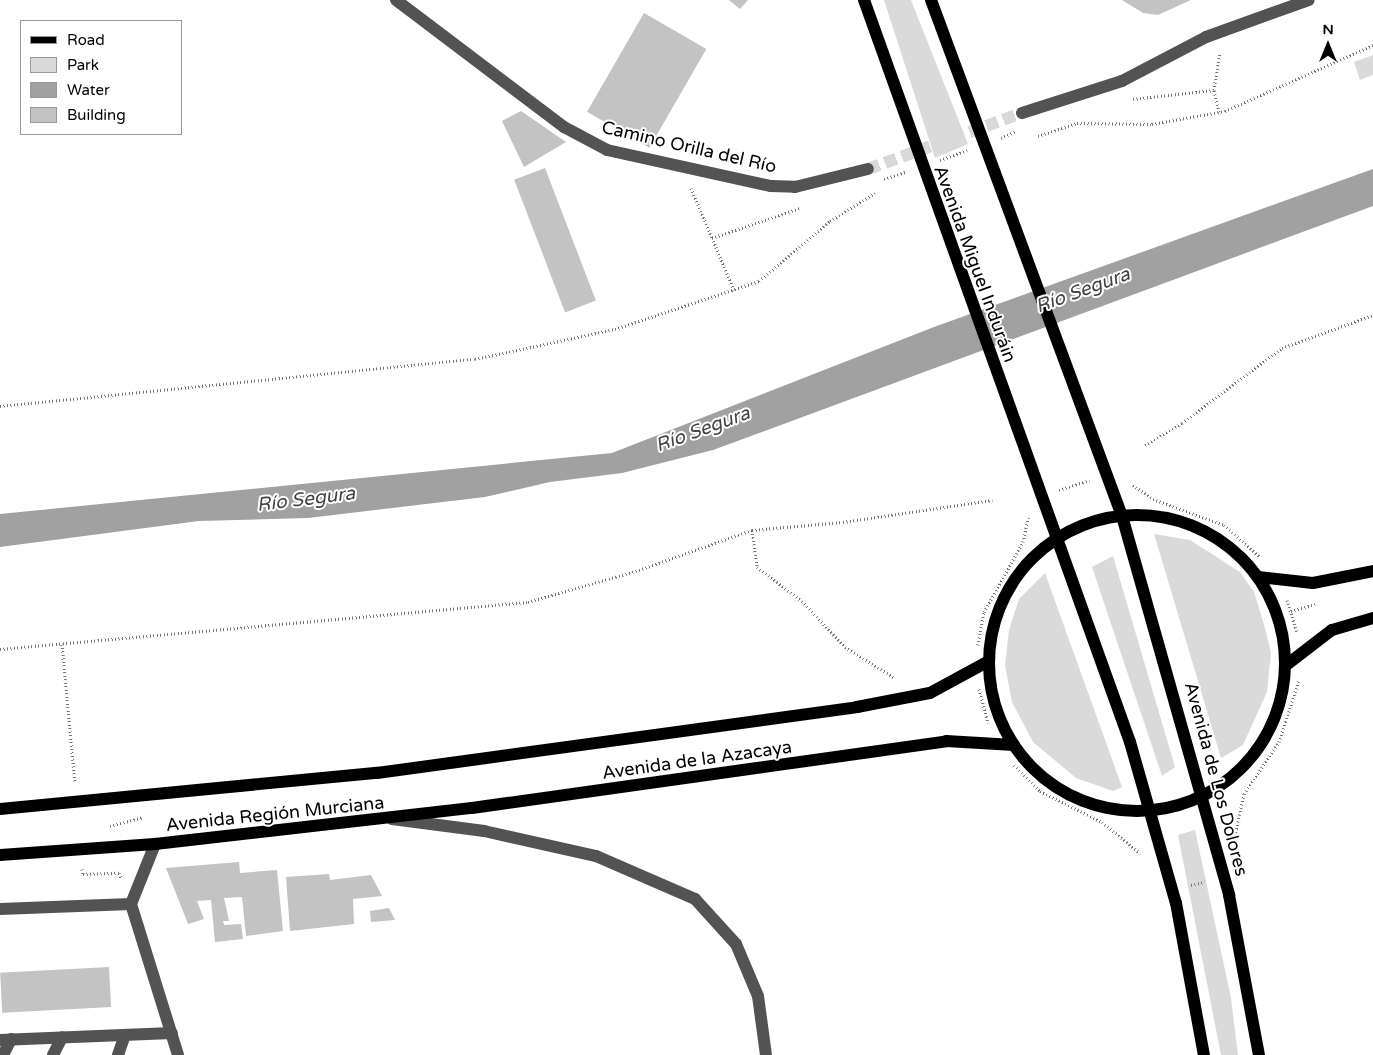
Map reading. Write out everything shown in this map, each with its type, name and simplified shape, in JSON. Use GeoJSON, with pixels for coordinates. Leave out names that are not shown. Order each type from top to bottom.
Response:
{"type":"FeatureCollection","features":[{"type":"Feature","properties":{"kind":"main road","name":"Avenida Miguel Induráin"},"geometry":{"type":"LineString","coordinates":[[864,0],[928,186],[1040,495],[1058,538]]}},
{"type":"Feature","properties":{"kind":"main road"},"geometry":{"type":"LineString","coordinates":[[931,0],[994,163],[1122,516]]}},
{"type":"Feature","properties":{"kind":"main road"},"geometry":{"type":"LineString","coordinates":[[1122,516],[1162,517],[1190,525],[1216,537],[1258,577],[1278,619],[1285,666],[1283,690],[1266,736],[1236,773],[1203,795],[1150,810],[1114,808],[1068,793],[1035,770],[1014,745],[1000,719],[989,661],[1004,596],[1030,561],[1058,538],[1122,516]]}},
{"type":"Feature","properties":{"kind":"main road","name":"Avenida de Los Dolores"},"geometry":{"type":"LineString","coordinates":[[1122,516],[1203,795],[1225,878],[1258,1055]]}},
{"type":"Feature","properties":{"kind":"main road"},"geometry":{"type":"LineString","coordinates":[[1058,538],[1150,810],[1172,889],[1204,1055]]}},
{"type":"Feature","properties":{"kind":"main road"},"geometry":{"type":"LineString","coordinates":[[1258,577],[1313,583],[1373,571]]}},
{"type":"Feature","properties":{"kind":"main road"},"geometry":{"type":"LineString","coordinates":[[1285,666],[1332,630],[1373,618]]}},
{"type":"Feature","properties":{"kind":"main road","name":"Avenida de la Azacaya"},"geometry":{"type":"LineString","coordinates":[[377,773],[857,707],[930,693],[977,670],[989,661]]}},
{"type":"Feature","properties":{"kind":"main road","name":"Avenida de la Azacaya"},"geometry":{"type":"LineString","coordinates":[[384,818],[946,741],[999,742],[1014,745]]}},
{"type":"Feature","properties":{"kind":"main road","name":"Avenida Región Murciana"},"geometry":{"type":"LineString","coordinates":[[0,809],[377,773]]}},
{"type":"Feature","properties":{"kind":"main road","name":"Avenida Región Murciana"},"geometry":{"type":"LineString","coordinates":[[0,855],[155,844],[384,818]]}},
{"type":"Feature","properties":{"kind":"street","name":"Camino Orilla del Río"},"geometry":{"type":"LineString","coordinates":[[396,0],[585,140],[607,150],[684,168],[795,187],[868,169]]}},
{"type":"Feature","properties":{"kind":"street"},"geometry":{"type":"LineString","coordinates":[[1022,113],[1122,81],[1224,30],[1309,0]]}},
{"type":"Feature","properties":{"kind":"street","name":"Avenida Región Murciana"},"geometry":{"type":"LineString","coordinates":[[384,818],[484,831],[596,856],[695,899],[736,944],[758,996],[766,1055]]}},
{"type":"Feature","properties":{"kind":"street"},"geometry":{"type":"LineString","coordinates":[[155,844],[131,904],[178,1055]]}},
{"type":"Feature","properties":{"kind":"street"},"geometry":{"type":"LineString","coordinates":[[0,909],[131,904]]}},
{"type":"Feature","properties":{"kind":"street"},"geometry":{"type":"LineString","coordinates":[[3,1055],[6,1040],[172,1033]]}},
{"type":"Feature","properties":{"kind":"street"},"geometry":{"type":"LineString","coordinates":[[118,1055],[125,1035]]}},
{"type":"Feature","properties":{"kind":"street"},"geometry":{"type":"LineString","coordinates":[[53,1055],[62,1037]]}},
{"type":"Feature","properties":{"kind":"path"},"geometry":{"type":"LineString","coordinates":[[1219,112],[1214,90],[1224,30]]}},
{"type":"Feature","properties":{"kind":"path"},"geometry":{"type":"LineString","coordinates":[[1038,136],[1077,123],[1152,124],[1219,112],[1373,45]]}},
{"type":"Feature","properties":{"kind":"path"},"geometry":{"type":"LineString","coordinates":[[684,168],[734,290]]}},
{"type":"Feature","properties":{"kind":"path"},"geometry":{"type":"LineString","coordinates":[[0,406],[475,359],[615,329],[759,281],[830,221],[875,193]]}},
{"type":"Feature","properties":{"kind":"path"},"geometry":{"type":"LineString","coordinates":[[712,238],[726,233]]}},
{"type":"Feature","properties":{"kind":"path"},"geometry":{"type":"LineString","coordinates":[[1145,445],[1182,423],[1282,348],[1373,315]]}},
{"type":"Feature","properties":{"kind":"path"},"geometry":{"type":"LineString","coordinates":[[1145,859],[1116,831],[1040,791],[999,742],[982,700],[977,670],[984,612],[1023,542],[1027,501],[1040,495],[1119,470],[1153,498],[1224,525],[1249,545],[1276,579],[1293,614],[1299,654],[1298,692],[1290,717],[1244,794],[1234,848]]}},
{"type":"Feature","properties":{"kind":"path"},"geometry":{"type":"LineString","coordinates":[[0,649],[528,602],[639,570],[752,530],[843,522],[992,500]]}},
{"type":"Feature","properties":{"kind":"path"},"geometry":{"type":"LineString","coordinates":[[752,530],[757,567],[802,601],[845,647],[869,659],[885,675],[904,682]]}},
{"type":"Feature","properties":{"kind":"path"},"geometry":{"type":"LineString","coordinates":[[62,644],[77,803]]}},
{"type":"Feature","properties":{"kind":"path"},"geometry":{"type":"LineString","coordinates":[[1172,889],[1225,878]]}},
{"type":"Feature","properties":{"kind":"green space"},"geometry":{"type":"Polygon","coordinates":[[[884,0],[911,0],[968,144],[935,158],[884,0]]]}},
{"type":"Feature","properties":{"kind":"green space"},"geometry":{"type":"Polygon","coordinates":[[[1373,55],[1373,75],[1360,80],[1354,62],[1373,55]]]}},
{"type":"Feature","properties":{"kind":"green space"},"geometry":{"type":"Polygon","coordinates":[[[1154,534],[1190,540],[1240,572],[1254,592],[1265,628],[1271,653],[1267,692],[1243,745],[1221,758],[1154,534]]]}},
{"type":"Feature","properties":{"kind":"green space"},"geometry":{"type":"Polygon","coordinates":[[[1113,556],[1175,767],[1162,776],[1092,567],[1113,556]]]}},
{"type":"Feature","properties":{"kind":"green space"},"geometry":{"type":"Polygon","coordinates":[[[1045,573],[1122,787],[1113,791],[1076,778],[1033,742],[1012,702],[1005,665],[1009,630],[1019,599],[1045,573]]]}},
{"type":"Feature","properties":{"kind":"green space"},"geometry":{"type":"Polygon","coordinates":[[[1195,830],[1231,998],[1238,1055],[1221,1055],[1178,835],[1195,830]]]}},
{"type":"Feature","properties":{"kind":"water","name":"Río Segura"},"geometry":{"type":"Polygon","coordinates":[[[1373,169],[1373,206],[713,450],[622,473],[550,482],[485,497],[308,518],[199,521],[0,547],[0,514],[612,453],[934,327],[1373,169]]]}},
{"type":"Feature","properties":{"kind":"building"},"geometry":{"type":"Polygon","coordinates":[[[729,0],[748,0],[740,9],[729,0]]]}},
{"type":"Feature","properties":{"kind":"building"},"geometry":{"type":"Polygon","coordinates":[[[1122,0],[1191,0],[1158,15],[1143,13],[1122,0]]]}},
{"type":"Feature","properties":{"kind":"building"},"geometry":{"type":"Polygon","coordinates":[[[644,13],[706,49],[649,148],[587,112],[644,13]]]}},
{"type":"Feature","properties":{"kind":"building"},"geometry":{"type":"Polygon","coordinates":[[[521,111],[566,142],[524,167],[502,121],[521,111]]]}},
{"type":"Feature","properties":{"kind":"building"},"geometry":{"type":"Polygon","coordinates":[[[545,168],[596,301],[565,312],[514,180],[545,168]]]}},
{"type":"Feature","properties":{"kind":"building"},"geometry":{"type":"Polygon","coordinates":[[[239,862],[240,873],[277,870],[283,931],[246,936],[242,897],[224,898],[229,921],[223,921],[224,925],[241,924],[243,939],[215,942],[211,900],[197,901],[204,919],[188,924],[166,868],[239,862]]]}},
{"type":"Feature","properties":{"kind":"building"},"geometry":{"type":"Polygon","coordinates":[[[329,874],[330,880],[371,875],[382,896],[353,899],[354,924],[290,931],[286,877],[329,874]]]}},
{"type":"Feature","properties":{"kind":"building"},"geometry":{"type":"Polygon","coordinates":[[[389,908],[395,920],[371,922],[370,911],[389,908]]]}},
{"type":"Feature","properties":{"kind":"building"},"geometry":{"type":"Polygon","coordinates":[[[109,967],[111,1007],[2,1013],[0,973],[109,967]]]}},
{"type":"Feature","properties":{"kind":"tunnel"},"geometry":{"type":"LineString","coordinates":[[868,169],[1022,113]]}}]}
